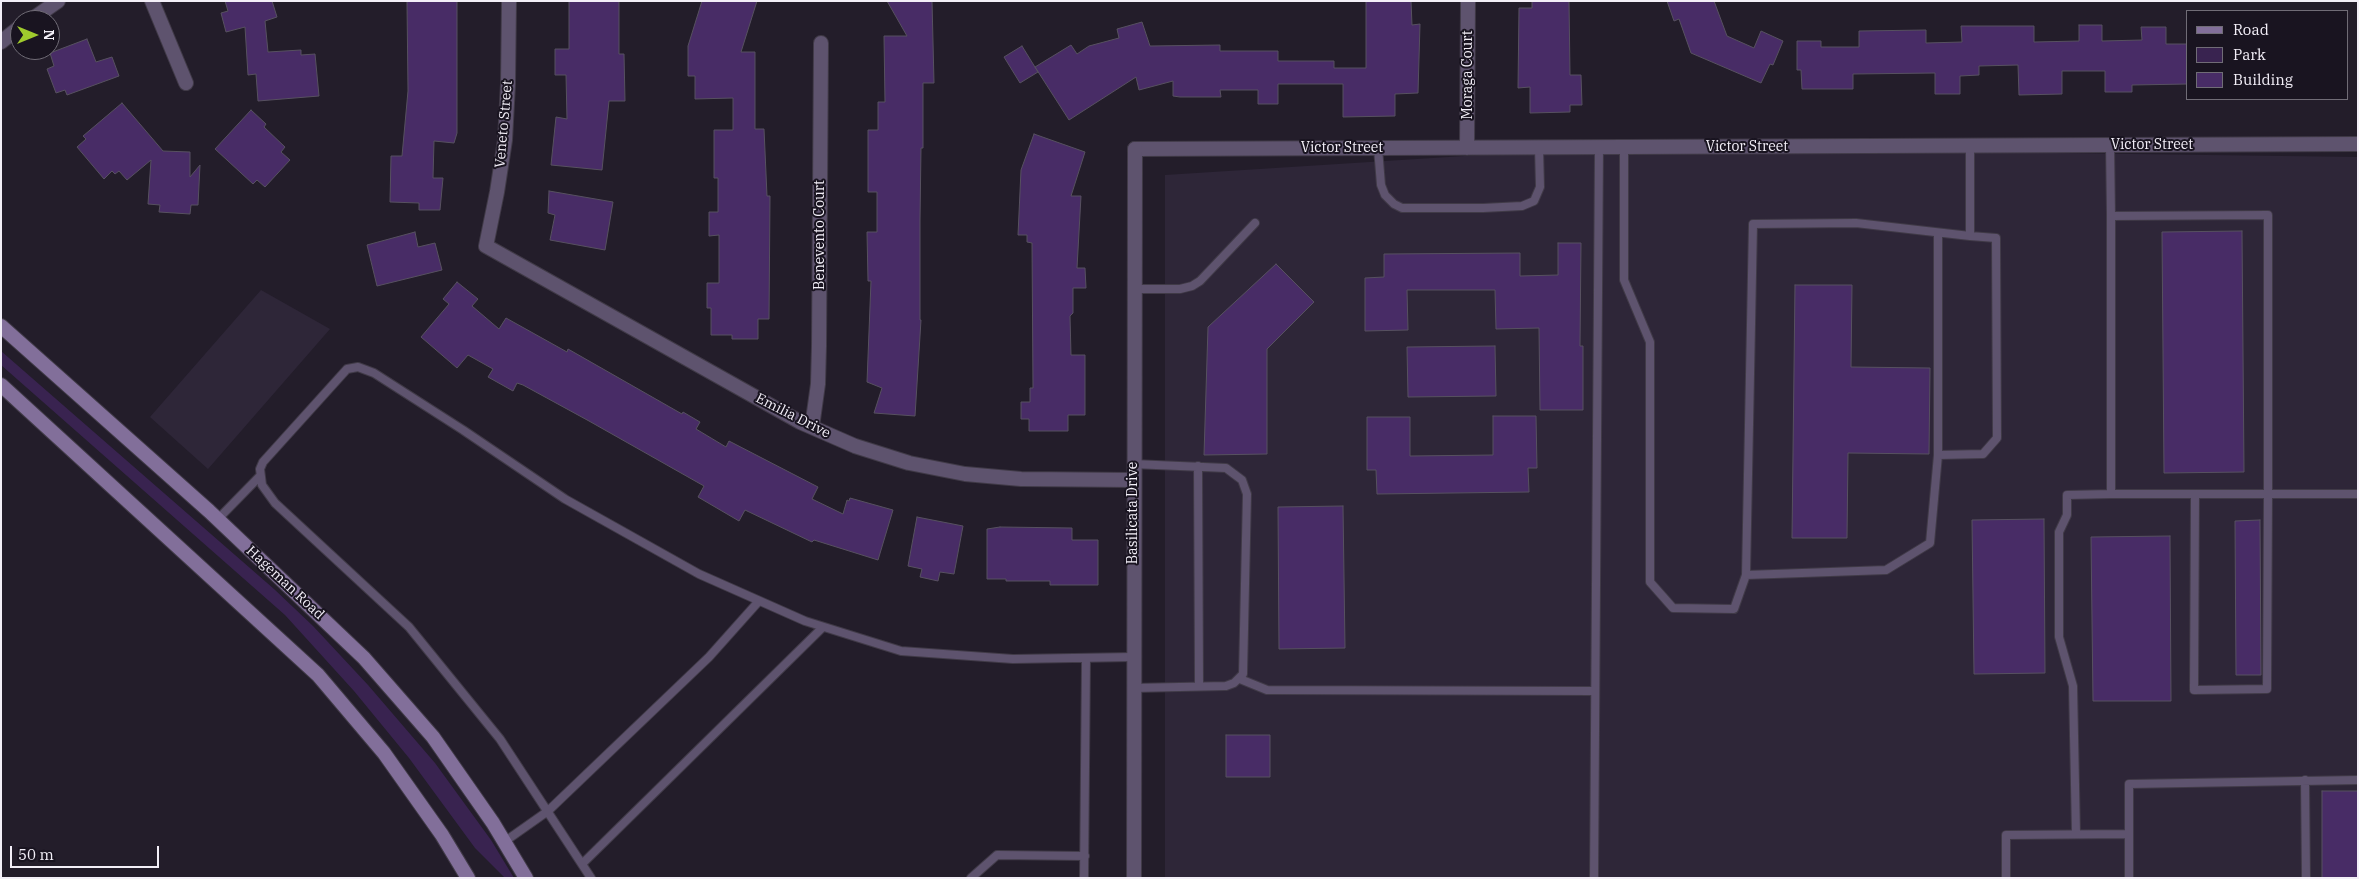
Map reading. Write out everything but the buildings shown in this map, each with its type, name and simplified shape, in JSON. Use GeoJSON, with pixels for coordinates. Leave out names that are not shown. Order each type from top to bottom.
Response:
{"type":"FeatureCollection","features":[{"type":"Feature","properties":{"kind":"main road","name":"Hageman Road"},"geometry":{"type":"LineString","coordinates":[[1,326],[218,520],[364,658],[433,737],[526,878]]}},
{"type":"Feature","properties":{"kind":"main road"},"geometry":{"type":"LineString","coordinates":[[1,385],[318,674],[384,753],[442,835],[468,878]]}},
{"type":"Feature","properties":{"kind":"street"},"geometry":{"type":"LineString","coordinates":[[45,10],[58,1]]}},
{"type":"Feature","properties":{"kind":"street"},"geometry":{"type":"LineString","coordinates":[[152,1],[186,83]]}},
{"type":"Feature","properties":{"kind":"street","name":"Veneto Street"},"geometry":{"type":"LineString","coordinates":[[486,246],[497,192],[504,140],[508,84],[509,1]]}},
{"type":"Feature","properties":{"kind":"street","name":"Moraga Court"},"geometry":{"type":"LineString","coordinates":[[1467,148],[1468,1]]}},
{"type":"Feature","properties":{"kind":"street","name":"Benevento Court"},"geometry":{"type":"LineString","coordinates":[[812,428],[818,384],[820,346],[821,43]]}},
{"type":"Feature","properties":{"kind":"street","name":"Victor Street"},"geometry":{"type":"LineString","coordinates":[[1135,149],[2358,144]]}},
{"type":"Feature","properties":{"kind":"street","name":"Basilicata Drive"},"geometry":{"type":"LineString","coordinates":[[1134,878],[1135,149]]}},
{"type":"Feature","properties":{"kind":"street","name":"Emilia Drive"},"geometry":{"type":"LineString","coordinates":[[486,246],[812,428],[855,446],[909,463],[965,474],[1021,479],[1134,480]]}},
{"type":"Feature","properties":{"kind":"lane"},"geometry":{"type":"LineString","coordinates":[[2110,145],[2111,494]]}},
{"type":"Feature","properties":{"kind":"lane"},"geometry":{"type":"LineString","coordinates":[[1970,146],[1970,236]]}},
{"type":"Feature","properties":{"kind":"lane"},"geometry":{"type":"LineString","coordinates":[[1594,878],[1599,147]]}},
{"type":"Feature","properties":{"kind":"lane"},"geometry":{"type":"LineString","coordinates":[[1624,147],[1624,280],[1650,342],[1650,582],[1673,608],[1734,609],[1746,575],[1752,224],[1856,223],[1996,238],[1997,438],[1983,454],[1938,455]]}},
{"type":"Feature","properties":{"kind":"lane"},"geometry":{"type":"LineString","coordinates":[[1378,148],[1381,185],[1385,195],[1394,204],[1402,208],[1522,206],[1534,200],[1540,186],[1539,148]]}},
{"type":"Feature","properties":{"kind":"lane"},"geometry":{"type":"LineString","coordinates":[[2111,216],[2268,215],[2267,689],[2194,690],[2195,494]]}},
{"type":"Feature","properties":{"kind":"lane"},"geometry":{"type":"LineString","coordinates":[[1134,289],[1192,286],[1200,281],[1255,223]]}},
{"type":"Feature","properties":{"kind":"lane"},"geometry":{"type":"LineString","coordinates":[[1746,575],[1886,570],[1930,543],[1938,455],[1938,233]]}},
{"type":"Feature","properties":{"kind":"lane"},"geometry":{"type":"LineString","coordinates":[[592,878],[500,739],[409,627],[275,503],[262,484],[260,469],[263,462],[334,381],[347,369],[358,367],[374,373],[439,414],[565,499],[699,574],[823,627],[901,651],[1013,659],[1134,657]]}},
{"type":"Feature","properties":{"kind":"lane"},"geometry":{"type":"LineString","coordinates":[[1134,464],[1230,469],[1242,480],[1246,494],[1245,668],[1240,679],[1226,686],[1134,688]]}},
{"type":"Feature","properties":{"kind":"lane"},"geometry":{"type":"LineString","coordinates":[[1198,466],[1198,686]]}},
{"type":"Feature","properties":{"kind":"lane"},"geometry":{"type":"LineString","coordinates":[[218,520],[260,476]]}},
{"type":"Feature","properties":{"kind":"lane"},"geometry":{"type":"LineString","coordinates":[[2076,834],[2073,686],[2059,637],[2059,532],[2068,515],[2068,495],[2358,494]]}},
{"type":"Feature","properties":{"kind":"lane"},"geometry":{"type":"LineString","coordinates":[[504,842],[548,811],[709,657],[759,601]]}},
{"type":"Feature","properties":{"kind":"lane"},"geometry":{"type":"LineString","coordinates":[[583,863],[823,627]]}},
{"type":"Feature","properties":{"kind":"lane"},"geometry":{"type":"LineString","coordinates":[[1084,878],[1086,658]]}},
{"type":"Feature","properties":{"kind":"lane"},"geometry":{"type":"LineString","coordinates":[[1240,679],[1267,690],[1595,692]]}},
{"type":"Feature","properties":{"kind":"lane"},"geometry":{"type":"LineString","coordinates":[[2305,780],[2306,878]]}},
{"type":"Feature","properties":{"kind":"lane"},"geometry":{"type":"LineString","coordinates":[[2129,878],[2129,784],[2358,780]]}},
{"type":"Feature","properties":{"kind":"lane"},"geometry":{"type":"LineString","coordinates":[[2006,878],[2006,835],[2129,834]]}},
{"type":"Feature","properties":{"kind":"lane"},"geometry":{"type":"LineString","coordinates":[[971,878],[997,855],[1085,856]]}},
{"type":"Feature","properties":{"kind":"shaded area"},"geometry":{"type":"Polygon","coordinates":[[[1606,147],[2358,157],[2358,878],[1165,878],[1165,175],[1606,147]]]}},
{"type":"Feature","properties":{"kind":"shaded area"},"geometry":{"type":"Polygon","coordinates":[[[261,290],[330,329],[208,469],[150,417],[261,290]]]}},
{"type":"Feature","properties":{"kind":"green space"},"geometry":{"type":"Polygon","coordinates":[[[1,351],[274,589],[313,626],[368,685],[435,763],[491,840],[514,878],[505,878],[475,848],[409,758],[354,691],[285,615],[1,365],[1,351]]]}}]}
